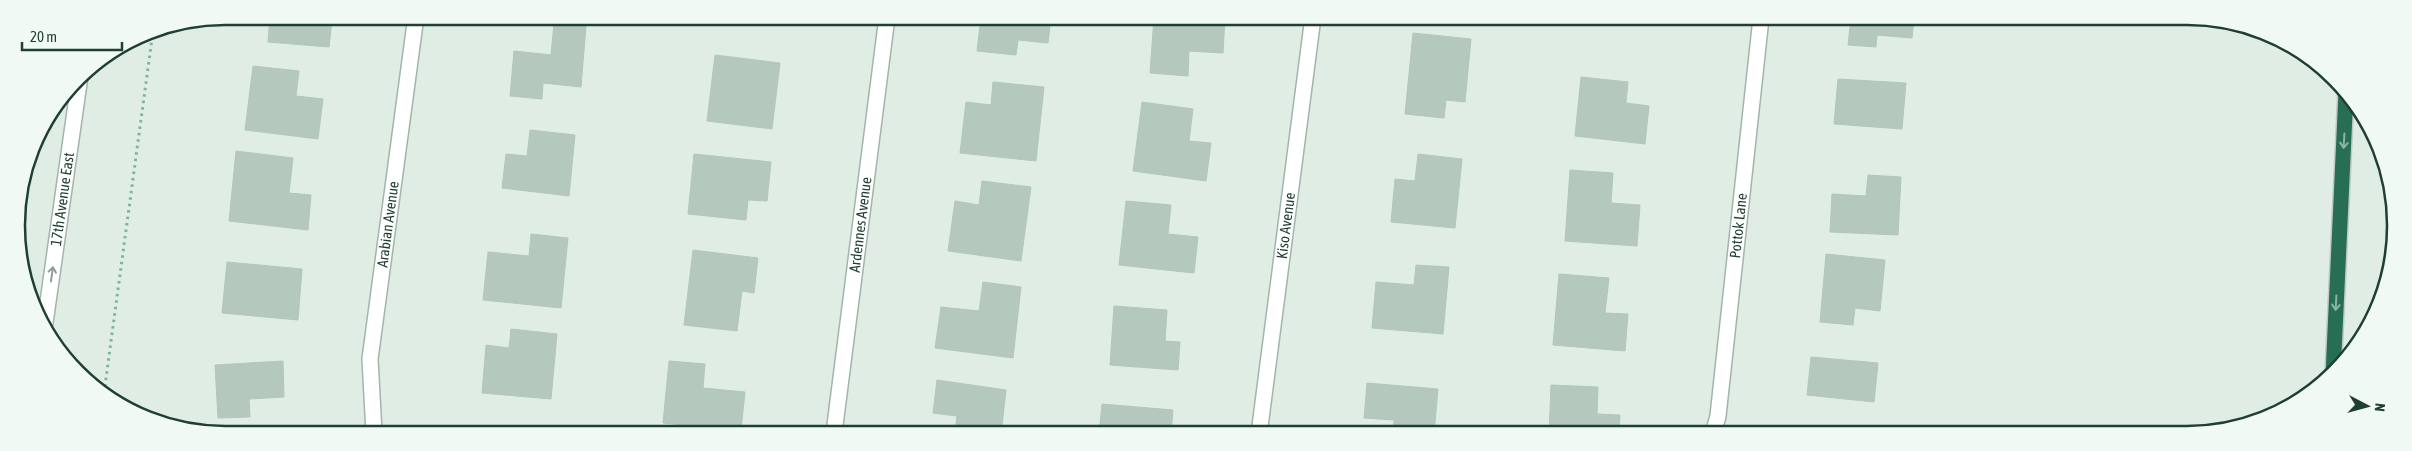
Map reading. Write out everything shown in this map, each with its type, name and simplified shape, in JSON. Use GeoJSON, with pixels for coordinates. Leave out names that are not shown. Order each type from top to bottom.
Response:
{"type":"FeatureCollection","features":[{"type":"Feature","properties":{"kind":"highway"},"geometry":{"type":"LineString","coordinates":[[2334,361],[2346,102]]}},
{"type":"Feature","properties":{"kind":"street","name":"Arabian Avenue"},"geometry":{"type":"LineString","coordinates":[[374,426],[370,359],[415,25]]}},
{"type":"Feature","properties":{"kind":"street","name":"Ardennes Avenue"},"geometry":{"type":"LineString","coordinates":[[835,426],[886,25]]}},
{"type":"Feature","properties":{"kind":"street","name":"Kiso Avenue"},"geometry":{"type":"LineString","coordinates":[[1260,426],[1312,25]]}},
{"type":"Feature","properties":{"kind":"street","name":"Pottok Lane"},"geometry":{"type":"LineString","coordinates":[[1715,426],[1719,406],[1760,25]]}},
{"type":"Feature","properties":{"kind":"street","name":"17th Avenue East"},"geometry":{"type":"LineString","coordinates":[[46,314],[78,90]]}},
{"type":"Feature","properties":{"kind":"path"},"geometry":{"type":"LineString","coordinates":[[105,386],[152,39]]}},
{"type":"Feature","properties":{"kind":"building"},"geometry":{"type":"Polygon","coordinates":[[[269,25],[331,25],[329,47],[268,42],[269,25]]]}},
{"type":"Feature","properties":{"kind":"building"},"geometry":{"type":"Polygon","coordinates":[[[554,25],[586,26],[581,87],[543,83],[542,99],[510,96],[514,51],[551,55],[554,25]]]}},
{"type":"Feature","properties":{"kind":"building"},"geometry":{"type":"Polygon","coordinates":[[[980,25],[1050,25],[1048,43],[1018,40],[1016,55],[977,51],[980,25]]]}},
{"type":"Feature","properties":{"kind":"building"},"geometry":{"type":"Polygon","coordinates":[[[1153,25],[1225,25],[1223,53],[1189,51],[1188,76],[1150,73],[1153,25]]]}},
{"type":"Feature","properties":{"kind":"building"},"geometry":{"type":"Polygon","coordinates":[[[1850,25],[1913,25],[1912,38],[1877,35],[1876,47],[1848,45],[1850,25]]]}},
{"type":"Feature","properties":{"kind":"building"},"geometry":{"type":"Polygon","coordinates":[[[1413,33],[1471,39],[1465,102],[1446,100],[1444,118],[1405,114],[1413,33]]]}},
{"type":"Feature","properties":{"kind":"building"},"geometry":{"type":"Polygon","coordinates":[[[715,55],[780,63],[772,129],[707,121],[715,55]]]}},
{"type":"Feature","properties":{"kind":"building"},"geometry":{"type":"Polygon","coordinates":[[[253,66],[299,71],[296,96],[323,99],[318,139],[245,130],[253,66]]]}},
{"type":"Feature","properties":{"kind":"building"},"geometry":{"type":"Polygon","coordinates":[[[1581,77],[1628,82],[1626,103],[1649,106],[1645,144],[1575,136],[1581,77]]]}},
{"type":"Feature","properties":{"kind":"building"},"geometry":{"type":"Polygon","coordinates":[[[1838,79],[1906,83],[1902,129],[1834,124],[1838,79]]]}},
{"type":"Feature","properties":{"kind":"building"},"geometry":{"type":"Polygon","coordinates":[[[993,82],[1044,87],[1036,161],[960,153],[966,102],[991,105],[993,82]]]}},
{"type":"Feature","properties":{"kind":"building"},"geometry":{"type":"Polygon","coordinates":[[[1142,102],[1193,109],[1189,141],[1211,143],[1206,181],[1133,171],[1142,102]]]}},
{"type":"Feature","properties":{"kind":"building"},"geometry":{"type":"Polygon","coordinates":[[[530,130],[575,135],[569,196],[502,188],[506,154],[527,156],[530,130]]]}},
{"type":"Feature","properties":{"kind":"building"},"geometry":{"type":"Polygon","coordinates":[[[236,151],[293,158],[289,193],[311,195],[308,230],[229,221],[236,151]]]}},
{"type":"Feature","properties":{"kind":"building"},"geometry":{"type":"Polygon","coordinates":[[[694,154],[771,162],[767,201],[748,200],[746,220],[688,214],[694,154]]]}},
{"type":"Feature","properties":{"kind":"building"},"geometry":{"type":"Polygon","coordinates":[[[1418,154],[1462,159],[1455,228],[1391,222],[1395,179],[1415,181],[1418,154]]]}},
{"type":"Feature","properties":{"kind":"building"},"geometry":{"type":"Polygon","coordinates":[[[1570,170],[1613,173],[1611,203],[1640,205],[1637,246],[1565,241],[1570,170]]]}},
{"type":"Feature","properties":{"kind":"building"},"geometry":{"type":"Polygon","coordinates":[[[1868,175],[1901,177],[1898,235],[1830,232],[1832,194],[1866,196],[1868,175]]]}},
{"type":"Feature","properties":{"kind":"building"},"geometry":{"type":"Polygon","coordinates":[[[982,181],[1031,187],[1021,261],[948,251],[955,201],[979,205],[982,181]]]}},
{"type":"Feature","properties":{"kind":"building"},"geometry":{"type":"Polygon","coordinates":[[[1126,201],[1171,205],[1168,234],[1198,237],[1194,273],[1119,265],[1126,201]]]}},
{"type":"Feature","properties":{"kind":"building"},"geometry":{"type":"Polygon","coordinates":[[[531,234],[568,238],[561,308],[483,300],[488,252],[529,256],[531,234]]]}},
{"type":"Feature","properties":{"kind":"building"},"geometry":{"type":"Polygon","coordinates":[[[693,250],[758,258],[754,293],[742,291],[737,331],[684,325],[693,250]]]}},
{"type":"Feature","properties":{"kind":"building"},"geometry":{"type":"Polygon","coordinates":[[[1826,254],[1885,260],[1880,311],[1855,308],[1853,325],[1820,322],[1826,254]]]}},
{"type":"Feature","properties":{"kind":"building"},"geometry":{"type":"Polygon","coordinates":[[[227,262],[302,269],[298,320],[222,313],[227,262]]]}},
{"type":"Feature","properties":{"kind":"building"},"geometry":{"type":"Polygon","coordinates":[[[1416,265],[1449,267],[1443,334],[1372,328],[1376,282],[1414,285],[1416,265]]]}},
{"type":"Feature","properties":{"kind":"building"},"geometry":{"type":"Polygon","coordinates":[[[1559,274],[1609,278],[1605,313],[1628,314],[1625,351],[1553,345],[1559,274]]]}},
{"type":"Feature","properties":{"kind":"building"},"geometry":{"type":"Polygon","coordinates":[[[983,282],[1021,287],[1013,358],[935,348],[941,307],[979,311],[983,282]]]}},
{"type":"Feature","properties":{"kind":"building"},"geometry":{"type":"Polygon","coordinates":[[[1114,306],[1167,310],[1165,341],[1180,342],[1178,370],[1110,365],[1114,306]]]}},
{"type":"Feature","properties":{"kind":"building"},"geometry":{"type":"Polygon","coordinates":[[[511,329],[557,334],[551,399],[482,393],[486,345],[509,348],[511,329]]]}},
{"type":"Feature","properties":{"kind":"building"},"geometry":{"type":"Polygon","coordinates":[[[1811,357],[1878,363],[1874,402],[1807,395],[1811,357]]]}},
{"type":"Feature","properties":{"kind":"building"},"geometry":{"type":"Polygon","coordinates":[[[283,361],[284,397],[249,399],[250,417],[218,418],[215,365],[283,361]]]}},
{"type":"Feature","properties":{"kind":"building"},"geometry":{"type":"Polygon","coordinates":[[[669,361],[705,364],[703,388],[745,392],[741,426],[696,426],[663,423],[669,361]]]}},
{"type":"Feature","properties":{"kind":"building"},"geometry":{"type":"Polygon","coordinates":[[[937,380],[1006,390],[1002,426],[956,426],[957,416],[933,413],[937,380]]]}},
{"type":"Feature","properties":{"kind":"building"},"geometry":{"type":"Polygon","coordinates":[[[1367,383],[1438,389],[1435,426],[1394,426],[1394,420],[1364,418],[1367,383]]]}},
{"type":"Feature","properties":{"kind":"building"},"geometry":{"type":"Polygon","coordinates":[[[1551,385],[1598,387],[1597,414],[1620,415],[1619,426],[1549,426],[1551,385]]]}},
{"type":"Feature","properties":{"kind":"building"},"geometry":{"type":"Polygon","coordinates":[[[1102,404],[1173,410],[1172,426],[1100,426],[1102,404]]]}}]}
